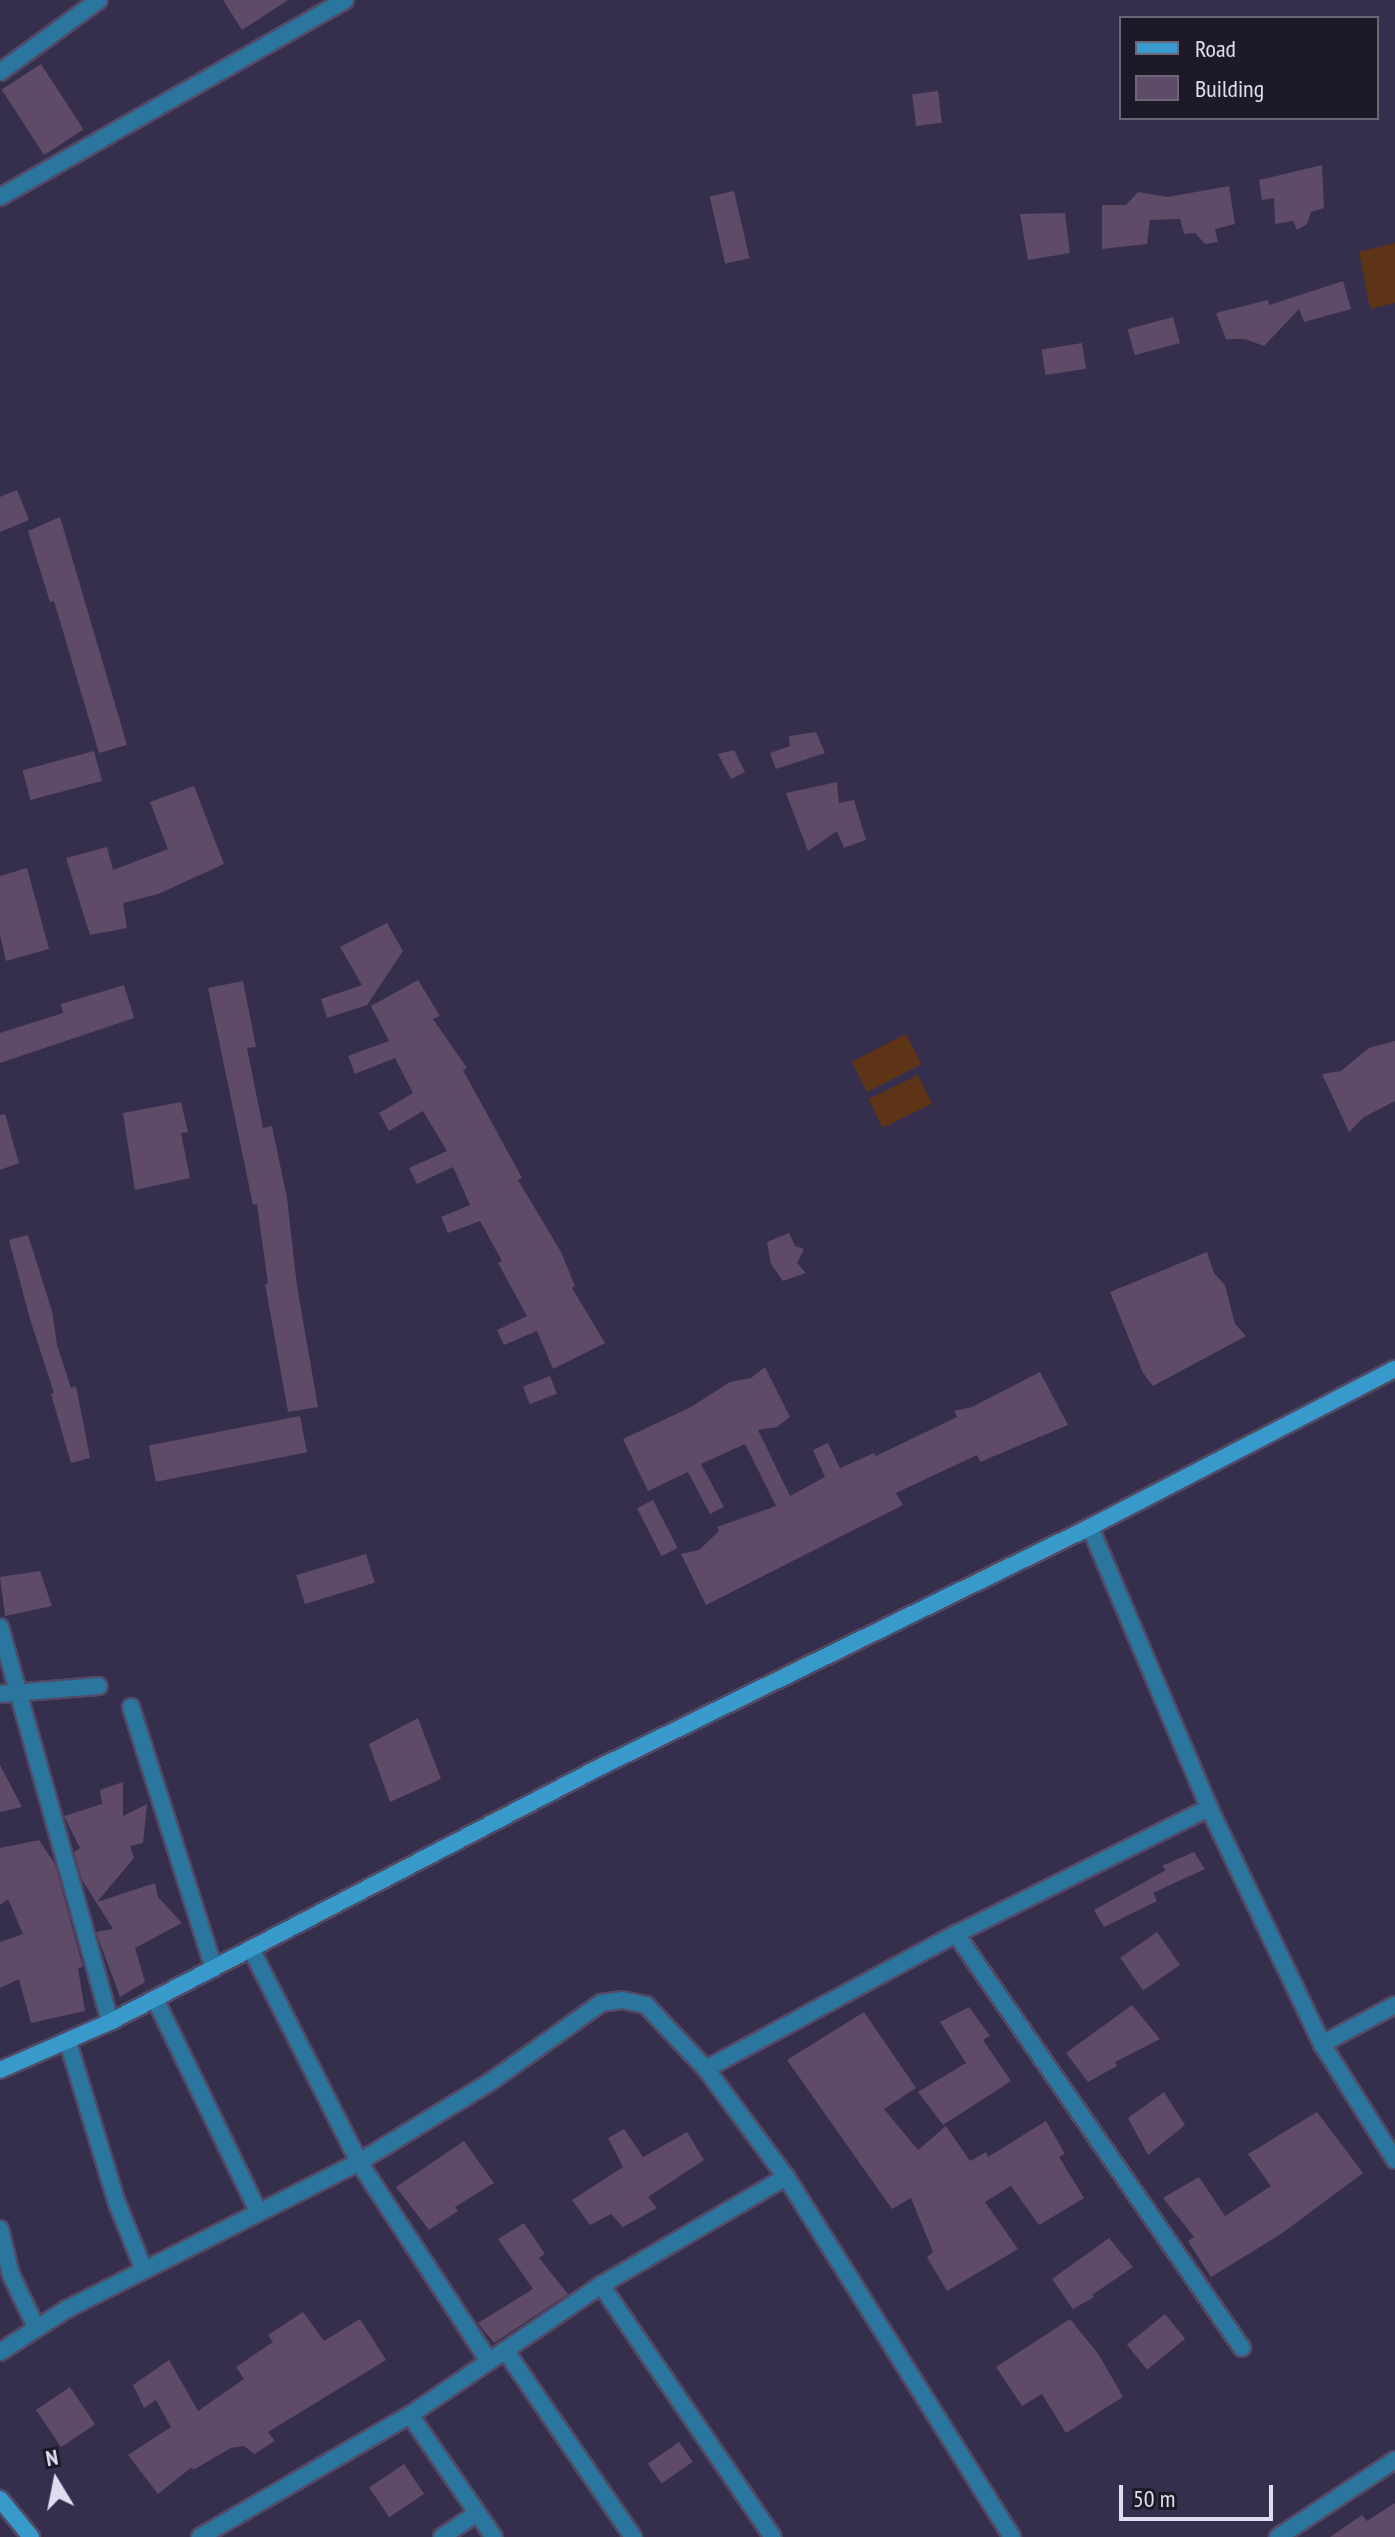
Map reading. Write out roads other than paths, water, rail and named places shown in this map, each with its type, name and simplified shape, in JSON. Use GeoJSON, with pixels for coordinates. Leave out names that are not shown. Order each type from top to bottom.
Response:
{"type":"FeatureCollection","features":[{"type":"Feature","properties":{"kind":"street"},"geometry":{"type":"LineString","coordinates":[[0,72],[99,0]]}},
{"type":"Feature","properties":{"kind":"street"},"geometry":{"type":"LineString","coordinates":[[0,197],[345,0]]}},
{"type":"Feature","properties":{"kind":"street"},"geometry":{"type":"LineString","coordinates":[[0,2070],[110,2022],[596,1769],[1090,1527],[1395,1369]]}},
{"type":"Feature","properties":{"kind":"street"},"geometry":{"type":"LineString","coordinates":[[1090,1527],[1209,1808],[1322,2044],[1395,2160]]}},
{"type":"Feature","properties":{"kind":"street"},"geometry":{"type":"LineString","coordinates":[[0,1627],[8,1694],[110,2022]]}},
{"type":"Feature","properties":{"kind":"street"},"geometry":{"type":"LineString","coordinates":[[8,1694],[99,1686]]}},
{"type":"Feature","properties":{"kind":"street"},"geometry":{"type":"LineString","coordinates":[[131,1707],[214,1968]]}},
{"type":"Feature","properties":{"kind":"street"},"geometry":{"type":"LineString","coordinates":[[706,2069],[956,1934],[1209,1808]]}},
{"type":"Feature","properties":{"kind":"street"},"geometry":{"type":"LineString","coordinates":[[956,1934],[1242,2348]]}},
{"type":"Feature","properties":{"kind":"street"},"geometry":{"type":"LineString","coordinates":[[251,1949],[359,2162],[488,2360]]}},
{"type":"Feature","properties":{"kind":"street"},"geometry":{"type":"LineString","coordinates":[[155,1999],[258,2211]]}},
{"type":"Feature","properties":{"kind":"street"},"geometry":{"type":"LineString","coordinates":[[0,2352],[36,2327],[359,2162],[490,2082],[601,2003],[622,2000],[646,2005],[706,2069],[786,2177],[1012,2537]]}},
{"type":"Feature","properties":{"kind":"street"},"geometry":{"type":"LineString","coordinates":[[1322,2044],[1395,2005]]}},
{"type":"Feature","properties":{"kind":"street"},"geometry":{"type":"LineString","coordinates":[[68,2042],[117,2203],[144,2270]]}},
{"type":"Feature","properties":{"kind":"street"},"geometry":{"type":"LineString","coordinates":[[200,2537],[410,2415],[601,2285],[786,2177]]}},
{"type":"Feature","properties":{"kind":"street"},"geometry":{"type":"LineString","coordinates":[[0,2229],[11,2275],[36,2327]]}},
{"type":"Feature","properties":{"kind":"street"},"geometry":{"type":"LineString","coordinates":[[601,2285],[773,2537]]}},
{"type":"Feature","properties":{"kind":"street"},"geometry":{"type":"LineString","coordinates":[[505,2350],[633,2537]]}},
{"type":"Feature","properties":{"kind":"street"},"geometry":{"type":"LineString","coordinates":[[410,2415],[494,2537]]}},
{"type":"Feature","properties":{"kind":"street"},"geometry":{"type":"LineString","coordinates":[[1278,2537],[1395,2460]]}},
{"type":"Feature","properties":{"kind":"street"},"geometry":{"type":"LineString","coordinates":[[0,2499],[31,2537]]}},
{"type":"Feature","properties":{"kind":"street"},"geometry":{"type":"LineString","coordinates":[[442,2537],[477,2513]]}}]}
